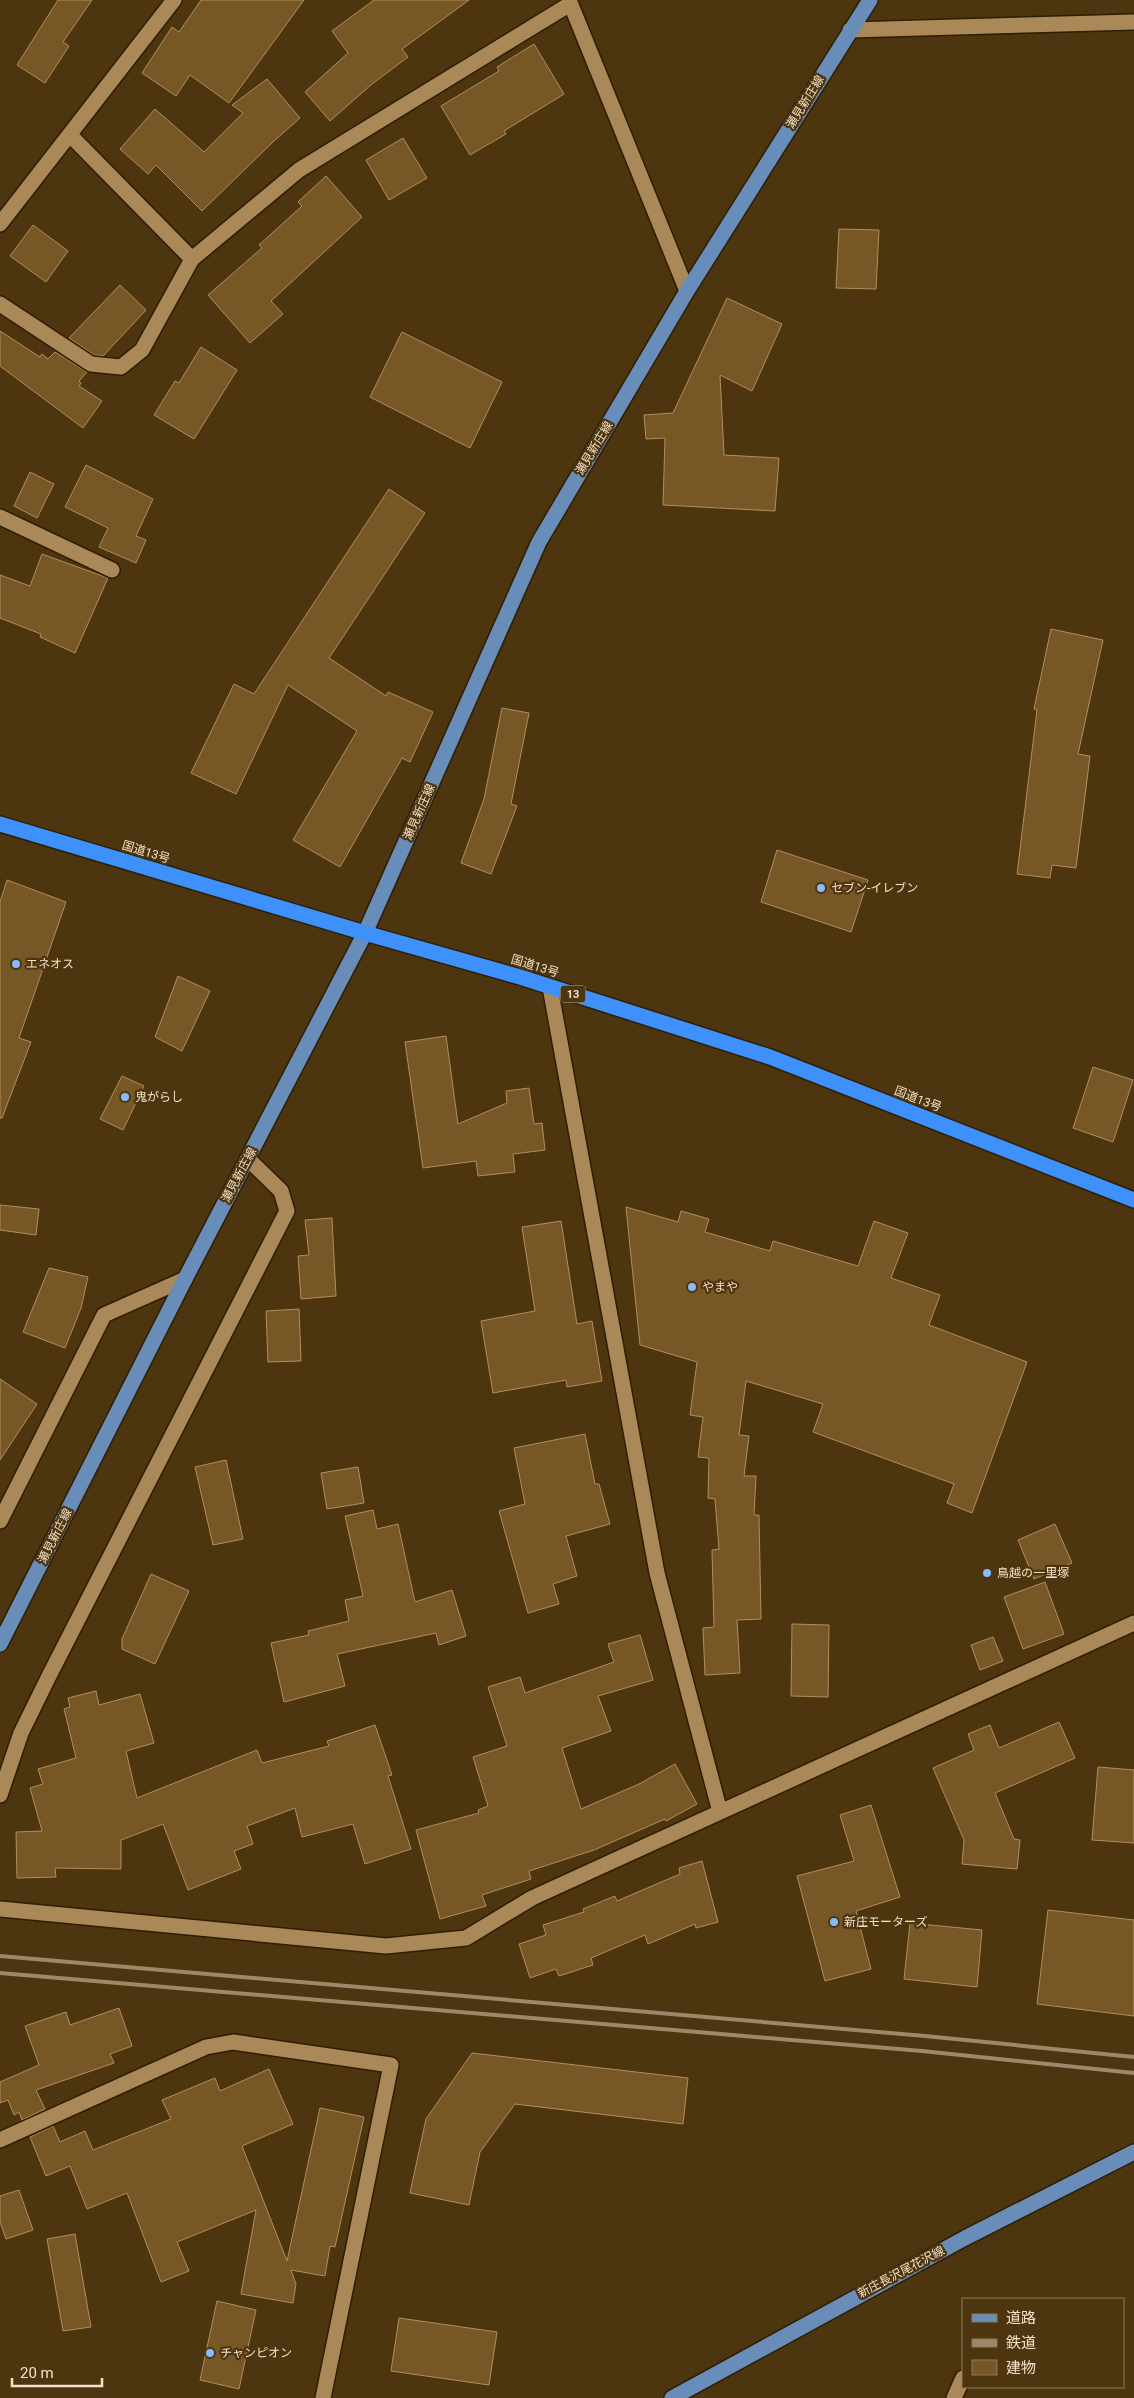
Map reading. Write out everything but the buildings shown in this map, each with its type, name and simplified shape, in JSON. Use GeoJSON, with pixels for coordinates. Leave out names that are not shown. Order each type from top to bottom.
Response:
{"type":"FeatureCollection","features":[{"type":"Feature","properties":{"kind":"highway","name":"国道13号"},"geometry":{"type":"LineString","coordinates":[[0,824],[550,987],[770,1057],[1134,1200]]}},
{"type":"Feature","properties":{"kind":"main road","name":"瀬見新庄線"},"geometry":{"type":"LineString","coordinates":[[0,1644],[185,1279],[365,933],[539,542],[687,291],[870,0]]}},
{"type":"Feature","properties":{"kind":"main road","name":"新庄長沢尾花沢線"},"geometry":{"type":"LineString","coordinates":[[672,2398],[965,2238],[1134,2152]]}},
{"type":"Feature","properties":{"kind":"street"},"geometry":{"type":"LineString","coordinates":[[0,224],[174,0]]}},
{"type":"Feature","properties":{"kind":"street"},"geometry":{"type":"LineString","coordinates":[[0,304],[91,364],[121,367],[142,350],[192,259],[299,170],[569,2],[687,291]]}},
{"type":"Feature","properties":{"kind":"street"},"geometry":{"type":"LineString","coordinates":[[850,30],[1134,22]]}},
{"type":"Feature","properties":{"kind":"street"},"geometry":{"type":"LineString","coordinates":[[70,135],[192,259]]}},
{"type":"Feature","properties":{"kind":"street"},"geometry":{"type":"LineString","coordinates":[[0,518],[112,570]]}},
{"type":"Feature","properties":{"kind":"street"},"geometry":{"type":"LineString","coordinates":[[550,987],[657,1573],[720,1812]]}},
{"type":"Feature","properties":{"kind":"street"},"geometry":{"type":"LineString","coordinates":[[0,1795],[21,1733],[48,1676],[287,1211],[281,1191],[248,1159]]}},
{"type":"Feature","properties":{"kind":"street"},"geometry":{"type":"LineString","coordinates":[[0,1521],[104,1315],[185,1279]]}},
{"type":"Feature","properties":{"kind":"street"},"geometry":{"type":"LineString","coordinates":[[0,1909],[386,1946],[466,1938],[532,1898],[1134,1623]]}},
{"type":"Feature","properties":{"kind":"street"},"geometry":{"type":"LineString","coordinates":[[0,2140],[206,2047],[234,2042],[390,2066],[324,2398]]}},
{"type":"Feature","properties":{"kind":"street"},"geometry":{"type":"LineString","coordinates":[[954,2398],[962,2380]]}},
{"type":"Feature","properties":{"kind":"railway"},"geometry":{"type":"LineString","coordinates":[[0,1956],[925,2036],[1134,2057]]}},
{"type":"Feature","properties":{"kind":"railway"},"geometry":{"type":"LineString","coordinates":[[0,1973],[922,2051],[1134,2073]]}},
{"type":"Feature","properties":{"kind":"place","name":"セブン-イレブン"},"geometry":{"type":"Point","coordinates":[821,888]}},
{"type":"Feature","properties":{"kind":"place","name":"エネオス"},"geometry":{"type":"Point","coordinates":[16,964]}},
{"type":"Feature","properties":{"kind":"place","name":"鬼がらし"},"geometry":{"type":"Point","coordinates":[125,1097]}},
{"type":"Feature","properties":{"kind":"place","name":"やまや"},"geometry":{"type":"Point","coordinates":[692,1287]}},
{"type":"Feature","properties":{"kind":"place","name":"鳥越の一里塚"},"geometry":{"type":"Point","coordinates":[987,1573]}},
{"type":"Feature","properties":{"kind":"place","name":"新庄モーターズ"},"geometry":{"type":"Point","coordinates":[834,1922]}},
{"type":"Feature","properties":{"kind":"place","name":"チャンピオン"},"geometry":{"type":"Point","coordinates":[210,2353]}}]}
